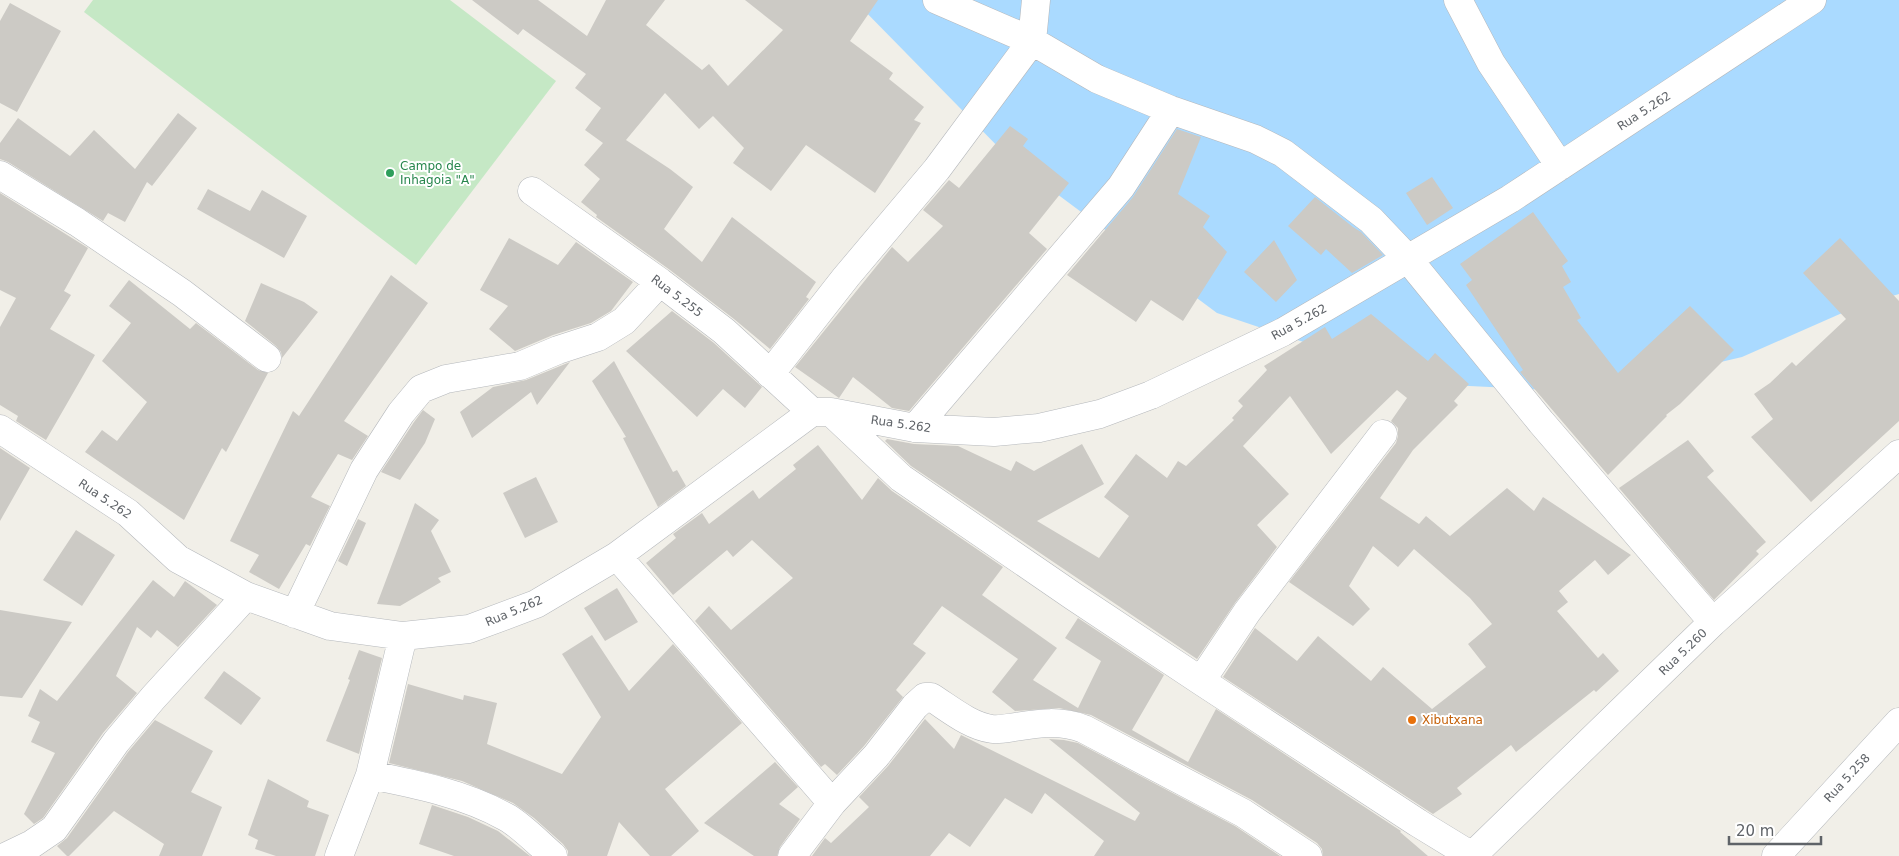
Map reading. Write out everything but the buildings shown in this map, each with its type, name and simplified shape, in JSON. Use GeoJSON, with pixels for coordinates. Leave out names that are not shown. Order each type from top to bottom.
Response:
{"type":"FeatureCollection","features":[{"type":"Feature","properties":{"kind":"street"},"geometry":{"type":"LineString","coordinates":[[937,0],[1032,41],[1097,79],[1171,110],[1255,139],[1283,153],[1371,220],[1408,259],[1541,422],[1713,622]]}},
{"type":"Feature","properties":{"kind":"street"},"geometry":{"type":"LineString","coordinates":[[770,374],[846,277],[937,169],[1032,41],[1037,8],[1036,0]]}},
{"type":"Feature","properties":{"kind":"street"},"geometry":{"type":"LineString","coordinates":[[1458,0],[1492,63],[1560,166]]}},
{"type":"Feature","properties":{"kind":"street","name":"Rua 5.262"},"geometry":{"type":"LineString","coordinates":[[1,432],[128,513],[178,559],[246,596],[330,626],[403,636],[469,629],[536,604],[617,556],[822,412],[915,428],[1003,431],[1040,428],[1100,414],[1151,395],[1283,332],[1408,259],[1560,166],[1812,0]]}},
{"type":"Feature","properties":{"kind":"street"},"geometry":{"type":"LineString","coordinates":[[915,428],[1121,187],[1171,110]]}},
{"type":"Feature","properties":{"kind":"street"},"geometry":{"type":"LineString","coordinates":[[0,175],[77,222],[182,292],[267,358]]}},
{"type":"Feature","properties":{"kind":"street","name":"Rua 5.255"},"geometry":{"type":"LineString","coordinates":[[532,191],[660,282],[724,331],[770,374],[822,412],[901,478],[1201,681],[1418,823],[1472,856]]}},
{"type":"Feature","properties":{"kind":"street"},"geometry":{"type":"LineString","coordinates":[[295,614],[364,470],[401,413],[421,389],[446,379],[520,366],[558,350],[598,337],[624,321],[660,282]]}},
{"type":"Feature","properties":{"kind":"street"},"geometry":{"type":"LineString","coordinates":[[1201,681],[1247,612],[1383,434]]}},
{"type":"Feature","properties":{"kind":"street","name":"Rua 5.260"},"geometry":{"type":"LineString","coordinates":[[1472,856],[1713,622],[1899,454]]}},
{"type":"Feature","properties":{"kind":"street"},"geometry":{"type":"LineString","coordinates":[[617,556],[832,803]]}},
{"type":"Feature","properties":{"kind":"street"},"geometry":{"type":"LineString","coordinates":[[7,856],[32,844],[54,829],[116,742],[152,698],[246,596]]}},
{"type":"Feature","properties":{"kind":"street"},"geometry":{"type":"LineString","coordinates":[[339,856],[370,775],[403,636]]}},
{"type":"Feature","properties":{"kind":"street"},"geometry":{"type":"LineString","coordinates":[[792,856],[832,803],[876,756],[915,706],[925,697],[931,697],[973,723],[994,730],[1042,722],[1056,722],[1084,729],[1243,813],[1308,856]]}},
{"type":"Feature","properties":{"kind":"street","name":"Rua 5.258"},"geometry":{"type":"LineString","coordinates":[[1776,856],[1899,722]]}},
{"type":"Feature","properties":{"kind":"street"},"geometry":{"type":"LineString","coordinates":[[370,775],[414,783],[464,798],[507,817],[553,856]]}},
{"type":"Feature","properties":{"kind":"green space","name":"Campo de Inhagoia \"A\""},"geometry":{"type":"Polygon","coordinates":[[[93,0],[450,0],[556,81],[416,265],[84,12],[93,0]]]}},
{"type":"Feature","properties":{"kind":"water"},"geometry":{"type":"Polygon","coordinates":[[[854,0],[1899,0],[1899,294],[1858,306],[1742,357],[1593,392],[1428,384],[1217,313],[1010,159],[854,0]]]}},
{"type":"Feature","properties":{"kind":"place","name":"Campo de Inhagoia \"A\""},"geometry":{"type":"Point","coordinates":[390,173]}},
{"type":"Feature","properties":{"kind":"place","name":"Xibutxana"},"geometry":{"type":"Point","coordinates":[1412,720]}}]}
